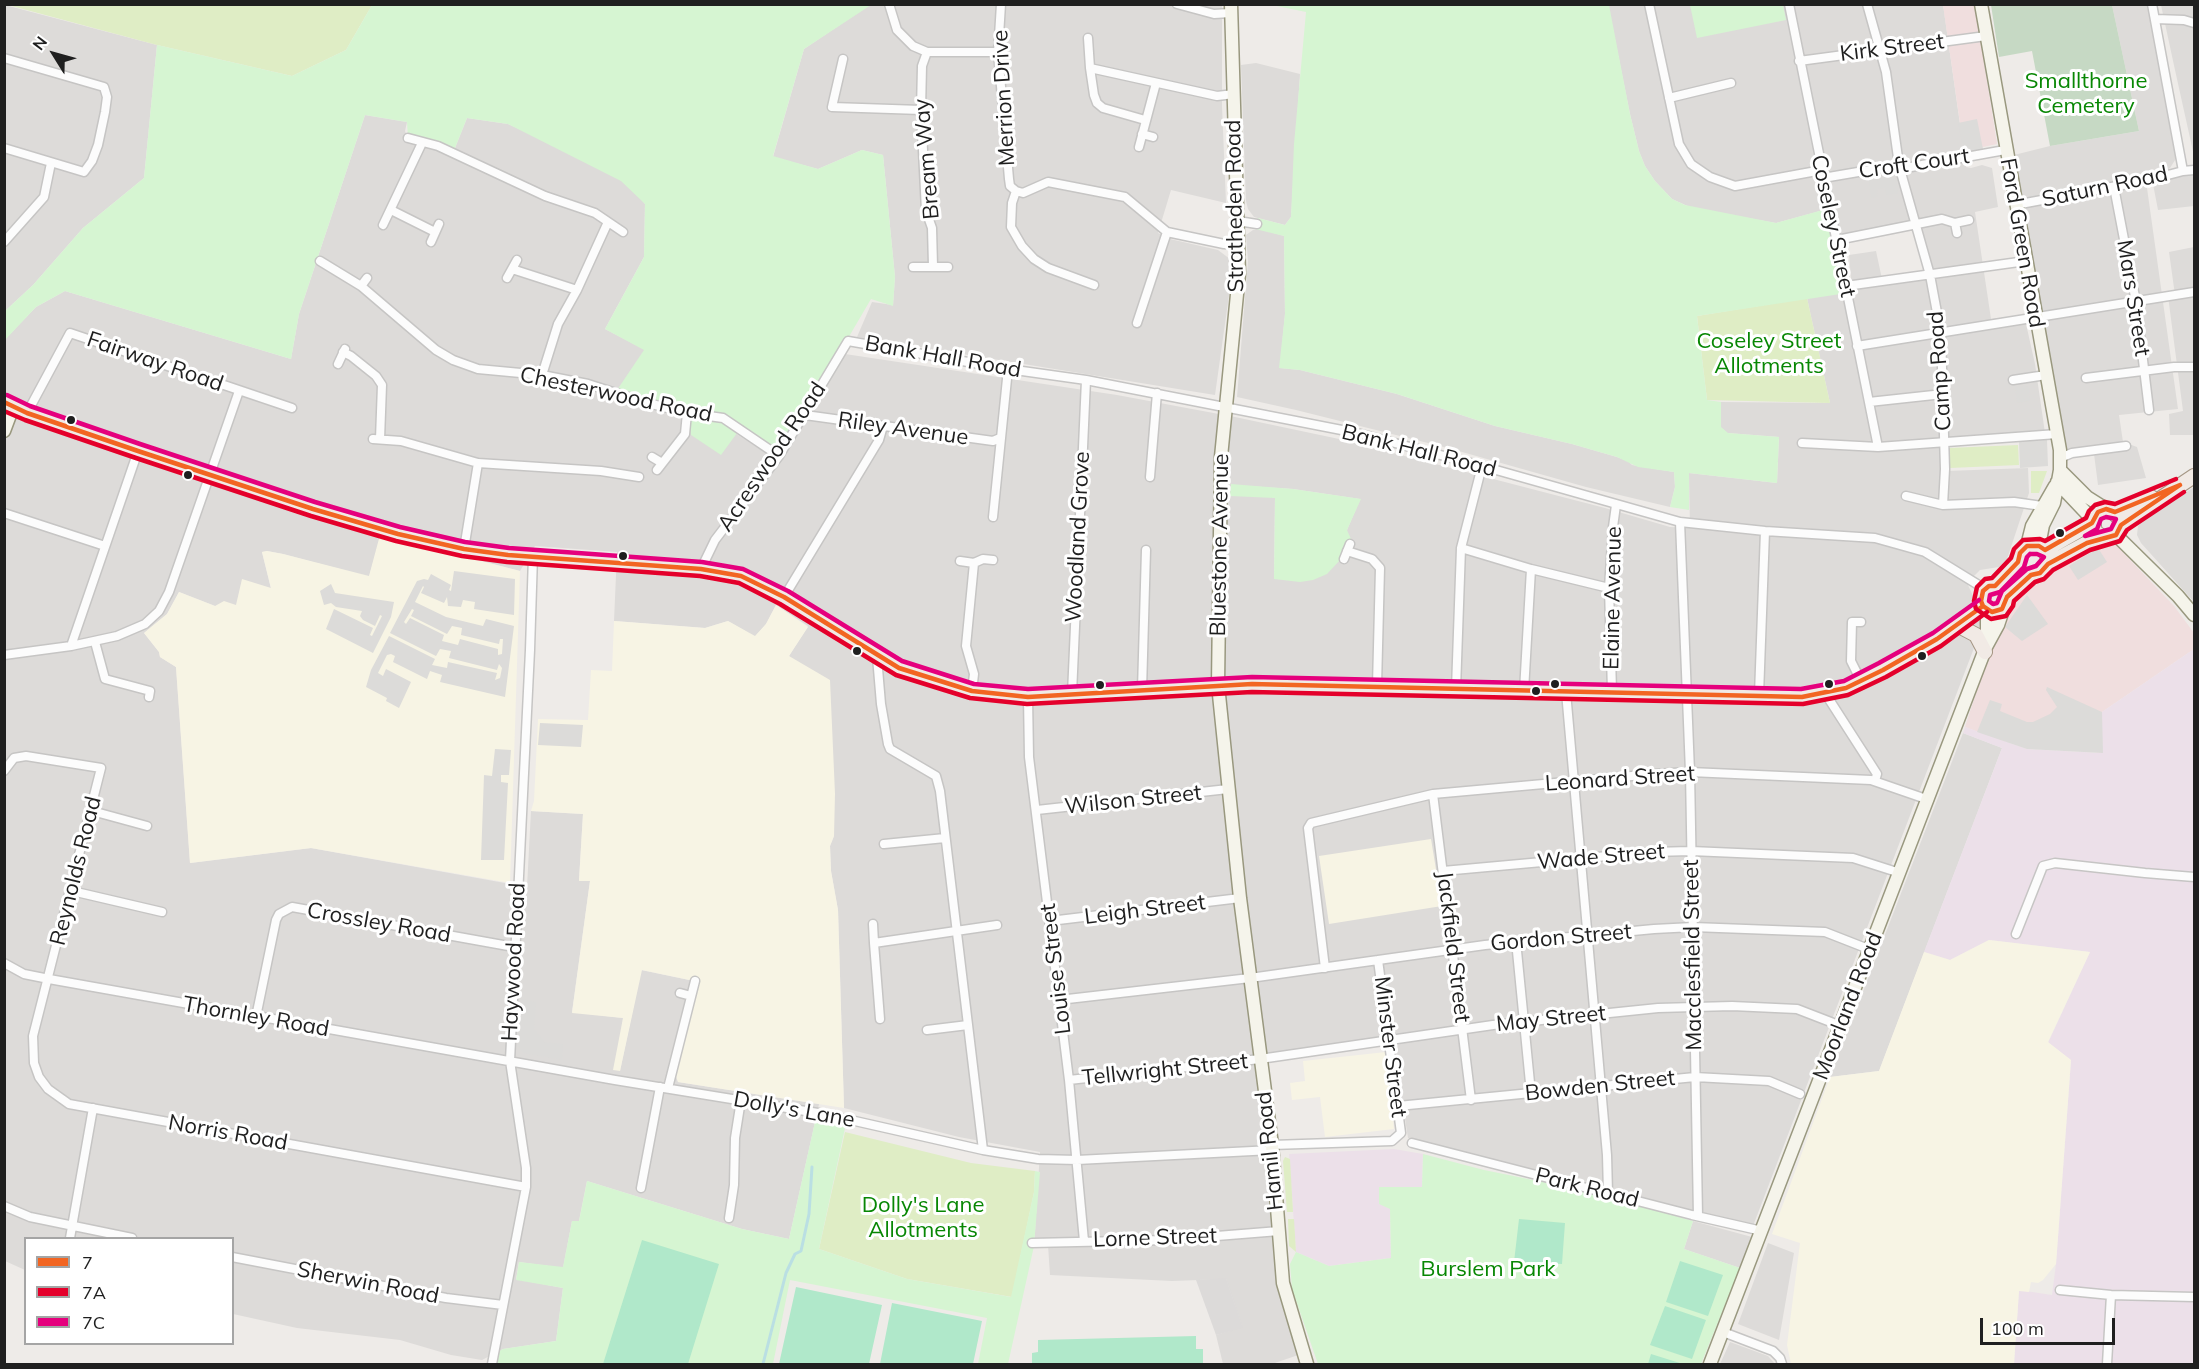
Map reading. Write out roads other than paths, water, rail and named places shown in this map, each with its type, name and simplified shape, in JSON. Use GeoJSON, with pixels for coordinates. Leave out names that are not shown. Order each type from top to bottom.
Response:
{"type":"FeatureCollection","features":[{"type":"Feature","properties":{"kind":"main road","name":"Ford Green Road"},"geometry":{"type":"LineString","coordinates":[[1981,4],[2057,434],[2059,470]]}},
{"type":"Feature","properties":{"kind":"main road","name":"Stratheden Road"},"geometry":{"type":"LineString","coordinates":[[1226,406],[1239,274],[1231,9]]}},
{"type":"Feature","properties":{"kind":"main road"},"geometry":{"type":"LineString","coordinates":[[4,431],[9,404],[27,413],[387,531],[464,549],[701,569],[741,576],[784,597],[877,657],[899,668],[972,691],[1028,697],[1218,685],[1377,686],[1566,692],[1759,694],[1802,697],[1826,693],[1861,681],[1937,639],[1985,608],[1998,611],[2031,575],[2040,573],[2043,525],[2054,503],[2059,470]]}},
{"type":"Feature","properties":{"kind":"main road","name":"Bluestone Avenue"},"geometry":{"type":"LineString","coordinates":[[1218,685],[1219,520],[1221,457],[1226,406]]}},
{"type":"Feature","properties":{"kind":"main road"},"geometry":{"type":"LineString","coordinates":[[2040,552],[2032,526],[2059,470]]}},
{"type":"Feature","properties":{"kind":"main road"},"geometry":{"type":"LineString","coordinates":[[2059,470],[2092,522],[2095,532],[2194,476]]}},
{"type":"Feature","properties":{"kind":"main road"},"geometry":{"type":"LineString","coordinates":[[2059,470],[2112,524],[2194,615]]}},
{"type":"Feature","properties":{"kind":"main road"},"geometry":{"type":"LineString","coordinates":[[2040,552],[2092,522],[2098,512],[2112,524]]}},
{"type":"Feature","properties":{"kind":"main road"},"geometry":{"type":"LineString","coordinates":[[1985,608],[1981,596],[2018,562],[2020,553],[2040,552],[2087,543],[2112,524]]}},
{"type":"Feature","properties":{"kind":"main road"},"geometry":{"type":"LineString","coordinates":[[2018,562],[2021,569],[2031,575]]}},
{"type":"Feature","properties":{"kind":"main road"},"geometry":{"type":"LineString","coordinates":[[1990,587],[2003,589],[2005,602]]}},
{"type":"Feature","properties":{"kind":"main road","name":"Moorland Road"},"geometry":{"type":"LineString","coordinates":[[1710,1365],[2005,602]]}},
{"type":"Feature","properties":{"kind":"main road","name":"Moorland Road"},"geometry":{"type":"LineString","coordinates":[[1985,608],[1985,650]]}},
{"type":"Feature","properties":{"kind":"main road"},"geometry":{"type":"LineString","coordinates":[[1957,625],[1969,629],[1976,635],[1985,650]]}},
{"type":"Feature","properties":{"kind":"main road","name":"Hamil Road"},"geometry":{"type":"LineString","coordinates":[[1218,685],[1240,898],[1272,1147],[1283,1283],[1307,1365]]}},
{"type":"Feature","properties":{"kind":"street","name":"Merrion Drive"},"geometry":{"type":"LineString","coordinates":[[1001,4],[998,52],[1009,179],[1016,191],[1012,203],[1011,226],[1022,246],[1034,259],[1048,268],[1094,285]]}},
{"type":"Feature","properties":{"kind":"street"},"geometry":{"type":"LineString","coordinates":[[1177,4],[1214,14],[1231,9]]}},
{"type":"Feature","properties":{"kind":"street","name":"Croft Court"},"geometry":{"type":"LineString","coordinates":[[1649,4],[1679,144],[1691,164],[1710,177],[1735,186],[1822,174],[1899,167],[2005,150]]}},
{"type":"Feature","properties":{"kind":"street","name":"Coseley Street"},"geometry":{"type":"LineString","coordinates":[[1789,4],[1878,447]]}},
{"type":"Feature","properties":{"kind":"street","name":"Camp Road"},"geometry":{"type":"LineString","coordinates":[[1867,4],[1881,49],[1899,167],[1930,275],[1941,334],[1945,443],[1943,505]]}},
{"type":"Feature","properties":{"kind":"street"},"geometry":{"type":"LineString","coordinates":[[2152,4],[2183,171]]}},
{"type":"Feature","properties":{"kind":"street"},"geometry":{"type":"LineString","coordinates":[[892,5],[897,30],[913,46],[927,52],[998,52]]}},
{"type":"Feature","properties":{"kind":"street"},"geometry":{"type":"LineString","coordinates":[[2156,19],[2174,18],[2194,23]]}},
{"type":"Feature","properties":{"kind":"street","name":"Kirk Street"},"geometry":{"type":"LineString","coordinates":[[1799,61],[1986,36]]}},
{"type":"Feature","properties":{"kind":"street"},"geometry":{"type":"LineString","coordinates":[[1088,38],[1090,68],[1097,103],[1103,108],[1145,120]]}},
{"type":"Feature","properties":{"kind":"street","name":"Bream Way"},"geometry":{"type":"LineString","coordinates":[[927,52],[922,66],[921,110],[926,211],[932,228],[933,266]]}},
{"type":"Feature","properties":{"kind":"street"},"geometry":{"type":"LineString","coordinates":[[4,58],[104,87],[107,97],[98,145],[84,172],[4,148]]}},
{"type":"Feature","properties":{"kind":"street"},"geometry":{"type":"LineString","coordinates":[[843,59],[832,107],[921,110]]}},
{"type":"Feature","properties":{"kind":"street"},"geometry":{"type":"LineString","coordinates":[[1090,68],[1216,96],[1234,94]]}},
{"type":"Feature","properties":{"kind":"street"},"geometry":{"type":"LineString","coordinates":[[1139,147],[1156,83]]}},
{"type":"Feature","properties":{"kind":"street"},"geometry":{"type":"LineString","coordinates":[[1669,98],[1731,83]]}},
{"type":"Feature","properties":{"kind":"street"},"geometry":{"type":"LineString","coordinates":[[1142,134],[1153,137]]}},
{"type":"Feature","properties":{"kind":"street"},"geometry":{"type":"LineString","coordinates":[[408,138],[438,146],[545,196],[595,213],[623,232]]}},
{"type":"Feature","properties":{"kind":"street"},"geometry":{"type":"LineString","coordinates":[[383,225],[422,142]]}},
{"type":"Feature","properties":{"kind":"street"},"geometry":{"type":"LineString","coordinates":[[4,242],[44,197],[51,163]]}},
{"type":"Feature","properties":{"kind":"street","name":"Saturn Road"},"geometry":{"type":"LineString","coordinates":[[2015,205],[2194,170]]}},
{"type":"Feature","properties":{"kind":"street"},"geometry":{"type":"LineString","coordinates":[[1016,191],[1023,193],[1048,182],[1125,197],[1167,232],[1239,245]]}},
{"type":"Feature","properties":{"kind":"street","name":"Mars Street"},"geometry":{"type":"LineString","coordinates":[[2114,187],[2136,302],[2149,410]]}},
{"type":"Feature","properties":{"kind":"street"},"geometry":{"type":"LineString","coordinates":[[391,210],[437,228],[431,242]]}},
{"type":"Feature","properties":{"kind":"street"},"geometry":{"type":"LineString","coordinates":[[1837,240],[1942,219],[1956,228],[1968,220]]}},
{"type":"Feature","properties":{"kind":"street"},"geometry":{"type":"LineString","coordinates":[[1238,221],[1257,224]]}},
{"type":"Feature","properties":{"kind":"street"},"geometry":{"type":"LineString","coordinates":[[542,375],[558,324],[578,290],[608,222]]}},
{"type":"Feature","properties":{"kind":"street"},"geometry":{"type":"LineString","coordinates":[[1137,323],[1167,232]]}},
{"type":"Feature","properties":{"kind":"street"},"geometry":{"type":"LineString","coordinates":[[507,278],[517,260]]}},
{"type":"Feature","properties":{"kind":"street","name":"Chesterwood Road"},"geometry":{"type":"LineString","coordinates":[[320,261],[361,286],[436,350],[453,360],[478,369],[542,375],[588,384],[644,402],[723,418],[779,456]]}},
{"type":"Feature","properties":{"kind":"street"},"geometry":{"type":"LineString","coordinates":[[1846,286],[2026,261]]}},
{"type":"Feature","properties":{"kind":"street"},"geometry":{"type":"LineString","coordinates":[[913,267],[948,267]]}},
{"type":"Feature","properties":{"kind":"street"},"geometry":{"type":"LineString","coordinates":[[512,269],[578,290]]}},
{"type":"Feature","properties":{"kind":"street"},"geometry":{"type":"LineString","coordinates":[[361,286],[367,278]]}},
{"type":"Feature","properties":{"kind":"street"},"geometry":{"type":"LineString","coordinates":[[1857,346],[2194,292]]}},
{"type":"Feature","properties":{"kind":"street","name":"Fairway Road"},"geometry":{"type":"LineString","coordinates":[[27,413],[70,333],[291,408]]}},
{"type":"Feature","properties":{"kind":"street","name":"Bank Hall Road"},"geometry":{"type":"LineString","coordinates":[[845,346],[848,341],[1086,380],[1226,406],[1357,434],[1482,466],[1680,522],[1765,531],[1875,538],[1925,552],[1990,587]]}},
{"type":"Feature","properties":{"kind":"street","name":"Acreswood Road"},"geometry":{"type":"LineString","coordinates":[[701,569],[715,540],[779,456],[845,346]]}},
{"type":"Feature","properties":{"kind":"street"},"geometry":{"type":"LineString","coordinates":[[338,364],[344,350],[376,375],[382,384],[376,439],[401,441],[478,463],[601,471],[639,477]]}},
{"type":"Feature","properties":{"kind":"street"},"geometry":{"type":"LineString","coordinates":[[2086,378],[2174,367],[2194,367]]}},
{"type":"Feature","properties":{"kind":"street"},"geometry":{"type":"LineString","coordinates":[[993,516],[1008,369]]}},
{"type":"Feature","properties":{"kind":"street"},"geometry":{"type":"LineString","coordinates":[[2018,382],[2046,375]]}},
{"type":"Feature","properties":{"kind":"street","name":"Woodland Grove"},"geometry":{"type":"LineString","coordinates":[[1071,694],[1086,380]]}},
{"type":"Feature","properties":{"kind":"street"},"geometry":{"type":"LineString","coordinates":[[4,655],[95,642],[117,636],[145,624],[159,611],[170,592],[239,391]]}},
{"type":"Feature","properties":{"kind":"street"},"geometry":{"type":"LineString","coordinates":[[1150,477],[1157,393]]}},
{"type":"Feature","properties":{"kind":"street"},"geometry":{"type":"LineString","coordinates":[[1869,402],[1943,394]]}},
{"type":"Feature","properties":{"kind":"street"},"geometry":{"type":"LineString","coordinates":[[652,457],[659,467],[685,434],[687,412]]}},
{"type":"Feature","properties":{"kind":"street","name":"Riley Avenue"},"geometry":{"type":"LineString","coordinates":[[805,415],[993,441],[1000,438]]}},
{"type":"Feature","properties":{"kind":"street"},"geometry":{"type":"LineString","coordinates":[[784,597],[879,440],[883,426]]}},
{"type":"Feature","properties":{"kind":"street"},"geometry":{"type":"LineString","coordinates":[[1802,444],[1878,447],[2057,434]]}},
{"type":"Feature","properties":{"kind":"street"},"geometry":{"type":"LineString","coordinates":[[2059,470],[2072,453],[2126,446]]}},
{"type":"Feature","properties":{"kind":"street"},"geometry":{"type":"LineString","coordinates":[[71,646],[138,450]]}},
{"type":"Feature","properties":{"kind":"street"},"geometry":{"type":"LineString","coordinates":[[464,549],[478,463]]}},
{"type":"Feature","properties":{"kind":"street"},"geometry":{"type":"LineString","coordinates":[[1456,689],[1461,548],[1482,466]]}},
{"type":"Feature","properties":{"kind":"street"},"geometry":{"type":"LineString","coordinates":[[1906,496],[1943,505],[2014,502],[2042,506]]}},
{"type":"Feature","properties":{"kind":"street","name":"Elaine Avenue"},"geometry":{"type":"LineString","coordinates":[[1612,691],[1609,588],[1616,505]]}},
{"type":"Feature","properties":{"kind":"street"},"geometry":{"type":"LineString","coordinates":[[4,513],[105,546]]}},
{"type":"Feature","properties":{"kind":"street","name":"Macclesfield Street"},"geometry":{"type":"LineString","coordinates":[[1680,522],[1689,772],[1698,1216]]}},
{"type":"Feature","properties":{"kind":"street"},"geometry":{"type":"LineString","coordinates":[[1759,694],[1765,531]]}},
{"type":"Feature","properties":{"kind":"street"},"geometry":{"type":"LineString","coordinates":[[1461,548],[1531,569],[1609,588]]}},
{"type":"Feature","properties":{"kind":"street"},"geometry":{"type":"LineString","coordinates":[[1142,690],[1146,550]]}},
{"type":"Feature","properties":{"kind":"street"},"geometry":{"type":"LineString","coordinates":[[1347,551],[1372,559],[1380,568],[1377,686]]}},
{"type":"Feature","properties":{"kind":"street","name":"Haywood Road"},"geometry":{"type":"LineString","coordinates":[[492,1365],[526,1186],[526,1168],[510,1061],[533,556]]}},
{"type":"Feature","properties":{"kind":"street"},"geometry":{"type":"LineString","coordinates":[[960,561],[974,563],[993,560]]}},
{"type":"Feature","properties":{"kind":"street"},"geometry":{"type":"LineString","coordinates":[[972,691],[974,674],[966,646],[974,563]]}},
{"type":"Feature","properties":{"kind":"street"},"geometry":{"type":"LineString","coordinates":[[1524,691],[1531,569]]}},
{"type":"Feature","properties":{"kind":"street"},"geometry":{"type":"LineString","coordinates":[[1861,681],[1851,661],[1852,622],[1862,622]]}},
{"type":"Feature","properties":{"kind":"street"},"geometry":{"type":"LineString","coordinates":[[95,642],[105,679],[150,691],[149,697]]}},
{"type":"Feature","properties":{"kind":"street"},"geometry":{"type":"LineString","coordinates":[[877,657],[890,749],[936,776],[940,791],[983,1150]]}},
{"type":"Feature","properties":{"kind":"street"},"geometry":{"type":"LineString","coordinates":[[1566,692],[1607,1155],[1608,1192]]}},
{"type":"Feature","properties":{"kind":"street"},"geometry":{"type":"LineString","coordinates":[[1826,693],[1877,774],[1875,781]]}},
{"type":"Feature","properties":{"kind":"street","name":"Louise Street"},"geometry":{"type":"LineString","coordinates":[[1028,697],[1029,757],[1070,1080],[1084,1241]]}},
{"type":"Feature","properties":{"kind":"street","name":"Reynolds Road"},"geometry":{"type":"LineString","coordinates":[[4,771],[10,762],[20,756],[101,768],[49,979]]}},
{"type":"Feature","properties":{"kind":"street","name":"Leonard Street"},"geometry":{"type":"LineString","coordinates":[[1325,968],[1308,828],[1311,823],[1433,794],[1689,772],[1875,781],[1929,800]]}},
{"type":"Feature","properties":{"kind":"street","name":"Wilson Street"},"geometry":{"type":"LineString","coordinates":[[1037,810],[1228,789]]}},
{"type":"Feature","properties":{"kind":"street","name":"Jackfield Street"},"geometry":{"type":"LineString","coordinates":[[1433,794],[1464,1029],[1471,1100]]}},
{"type":"Feature","properties":{"kind":"street"},"geometry":{"type":"LineString","coordinates":[[92,811],[147,826]]}},
{"type":"Feature","properties":{"kind":"street"},"geometry":{"type":"LineString","coordinates":[[884,844],[945,838]]}},
{"type":"Feature","properties":{"kind":"street","name":"Wade Street"},"geometry":{"type":"LineString","coordinates":[[1443,871],[1580,857],[1691,851],[1853,858],[1900,873]]}},
{"type":"Feature","properties":{"kind":"street"},"geometry":{"type":"LineString","coordinates":[[2016,934],[2043,866],[2055,862],[2194,877]]}},
{"type":"Feature","properties":{"kind":"street"},"geometry":{"type":"LineString","coordinates":[[72,891],[162,912]]}},
{"type":"Feature","properties":{"kind":"street","name":"Leigh Street"},"geometry":{"type":"LineString","coordinates":[[1050,921],[1240,898]]}},
{"type":"Feature","properties":{"kind":"street","name":"Crossley Road"},"geometry":{"type":"LineString","coordinates":[[256,1017],[276,920],[279,914],[292,907],[514,947]]}},
{"type":"Feature","properties":{"kind":"street"},"geometry":{"type":"LineString","coordinates":[[873,924],[881,1022]]}},
{"type":"Feature","properties":{"kind":"street"},"geometry":{"type":"LineString","coordinates":[[874,943],[998,925]]}},
{"type":"Feature","properties":{"kind":"street","name":"Gordon Street"},"geometry":{"type":"LineString","coordinates":[[1059,1000],[1251,978],[1516,941],[1693,927],[1825,932],[1871,950]]}},
{"type":"Feature","properties":{"kind":"street"},"geometry":{"type":"LineString","coordinates":[[1516,941],[1531,1093]]}},
{"type":"Feature","properties":{"kind":"street","name":"Minster Street"},"geometry":{"type":"LineString","coordinates":[[1272,1147],[1392,1141],[1401,1133],[1378,960]]}},
{"type":"Feature","properties":{"kind":"street","name":"Thornley Road"},"geometry":{"type":"LineString","coordinates":[[4,963],[24,974],[49,979],[510,1061]]}},
{"type":"Feature","properties":{"kind":"street","name":"Norris Road"},"geometry":{"type":"LineString","coordinates":[[49,979],[33,1036],[34,1063],[39,1077],[48,1089],[69,1104],[526,1186]]}},
{"type":"Feature","properties":{"kind":"street"},"geometry":{"type":"LineString","coordinates":[[641,1188],[664,1087],[695,981]]}},
{"type":"Feature","properties":{"kind":"street"},"geometry":{"type":"LineString","coordinates":[[680,993],[692,996]]}},
{"type":"Feature","properties":{"kind":"street","name":"May Street"},"geometry":{"type":"LineString","coordinates":[[1260,1059],[1523,1021],[1694,1006],[1797,1009],[1841,1026]]}},
{"type":"Feature","properties":{"kind":"street"},"geometry":{"type":"LineString","coordinates":[[927,1030],[968,1025]]}},
{"type":"Feature","properties":{"kind":"street","name":"Tellwright Street"},"geometry":{"type":"LineString","coordinates":[[1070,1080],[1260,1059]]}},
{"type":"Feature","properties":{"kind":"street","name":"Dolly's Lane"},"geometry":{"type":"LineString","coordinates":[[510,1061],[824,1114],[983,1150],[1038,1159],[1077,1160],[1272,1147]]}},
{"type":"Feature","properties":{"kind":"street","name":"Bowden Street"},"geometry":{"type":"LineString","coordinates":[[1398,1106],[1695,1077],[1769,1081],[1800,1094]]}},
{"type":"Feature","properties":{"kind":"street"},"geometry":{"type":"LineString","coordinates":[[729,1218],[734,1185],[735,1138],[741,1100]]}},
{"type":"Feature","properties":{"kind":"street"},"geometry":{"type":"LineString","coordinates":[[70,1237],[93,1108]]}},
{"type":"Feature","properties":{"kind":"street","name":"Park Road"},"geometry":{"type":"LineString","coordinates":[[1412,1143],[1762,1231]]}},
{"type":"Feature","properties":{"kind":"street"},"geometry":{"type":"LineString","coordinates":[[4,1206],[30,1217],[122,1237]]}},
{"type":"Feature","properties":{"kind":"street","name":"Lorne Street"},"geometry":{"type":"LineString","coordinates":[[1032,1243],[1167,1239],[1279,1231]]}},
{"type":"Feature","properties":{"kind":"street","name":"Sherwin Road"},"geometry":{"type":"LineString","coordinates":[[234,1257],[446,1298],[503,1305]]}},
{"type":"Feature","properties":{"kind":"street"},"geometry":{"type":"LineString","coordinates":[[2060,1290],[2111,1295],[2194,1297]]}},
{"type":"Feature","properties":{"kind":"street"},"geometry":{"type":"LineString","coordinates":[[2107,1365],[2111,1295]]}},
{"type":"Feature","properties":{"kind":"street"},"geometry":{"type":"LineString","coordinates":[[1723,1332],[1773,1351],[1780,1358],[1782,1365]]}},
{"type":"Feature","properties":{"kind":"waterway"},"geometry":{"type":"LineString","coordinates":[[763,1364],[786,1273],[795,1254],[801,1251],[809,1214],[812,1167]]}},
{"type":"Feature","properties":{"kind":"park label","name":"Smallthorne Cemetery"},"geometry":{"type":"Point","coordinates":[2086,94]}},
{"type":"Feature","properties":{"kind":"park label","name":"Coseley Street Allotments"},"geometry":{"type":"Point","coordinates":[1769,354]}},
{"type":"Feature","properties":{"kind":"park label","name":"Dolly's Lane Allotments"},"geometry":{"type":"Point","coordinates":[923,1218]}},
{"type":"Feature","properties":{"kind":"park label","name":"Burslem Park"},"geometry":{"type":"Point","coordinates":[1488,1269]}}]}
